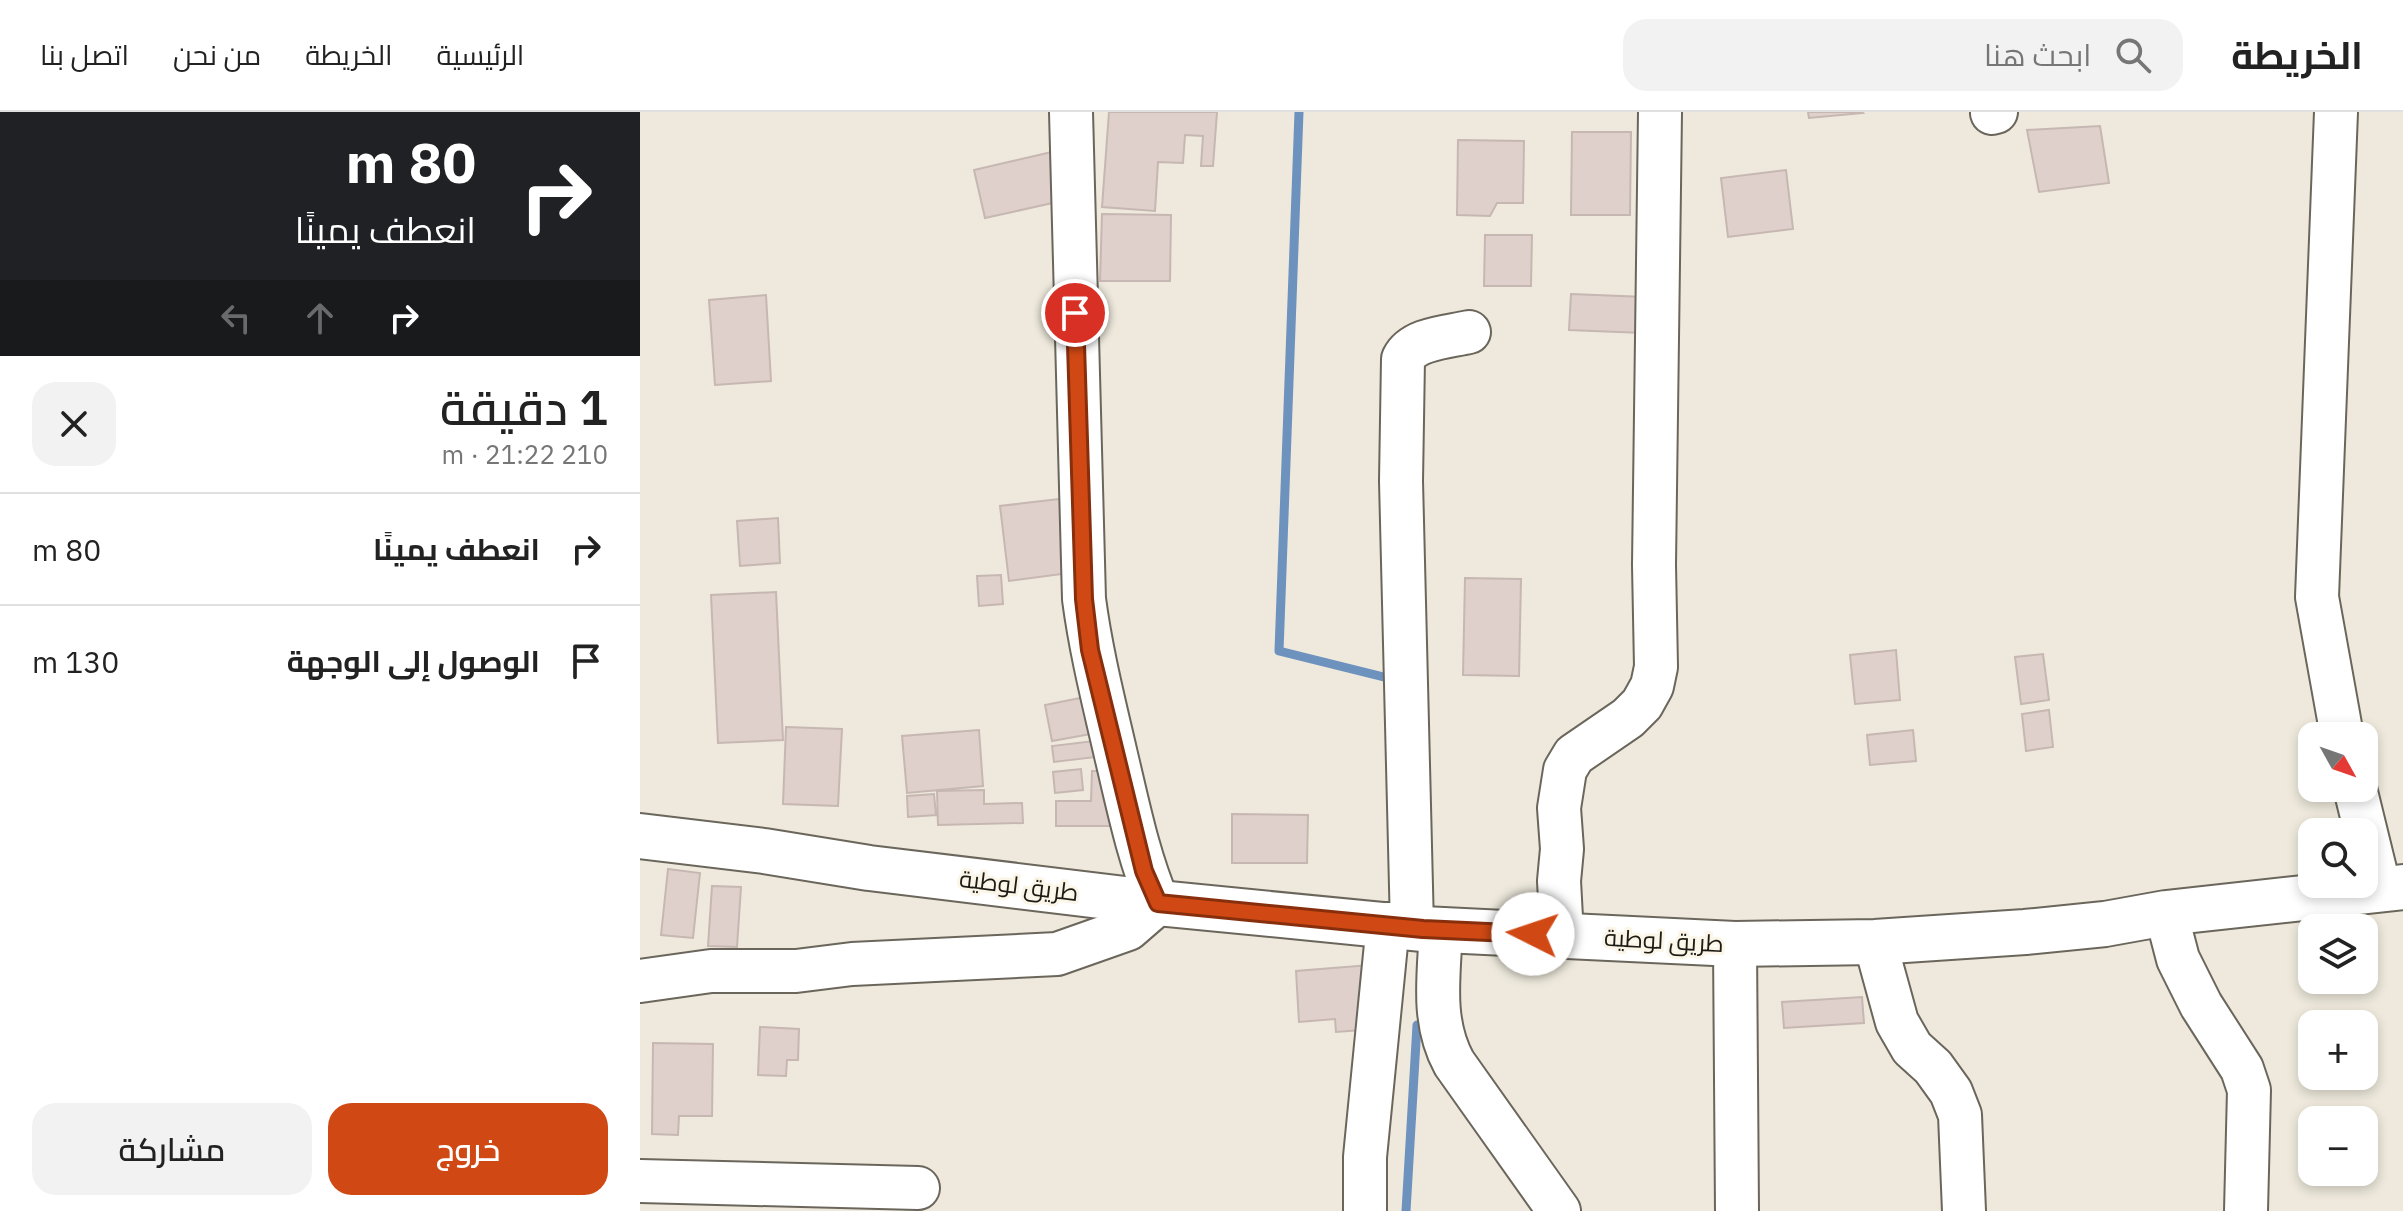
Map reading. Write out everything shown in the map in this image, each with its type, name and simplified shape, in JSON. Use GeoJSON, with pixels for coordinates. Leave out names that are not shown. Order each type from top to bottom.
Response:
{"type":"FeatureCollection","features":[{"type":"Feature","properties":{"kind":"main road","name":"طريق لوطية"},"geometry":{"type":"LineString","coordinates":[[640,836],[1158,903],[1414,927],[1735,944],[1875,942],[2025,932],[2392,888]]}},
{"type":"Feature","properties":{"kind":"street"},"geometry":{"type":"LineString","coordinates":[[640,981],[711,971],[796,971],[852,964],[1057,954],[1128,929],[1158,903],[1144,871],[1090,650],[1084,599],[1071,112]]}},
{"type":"Feature","properties":{"kind":"street"},"geometry":{"type":"LineString","coordinates":[[1562,936],[1559,808],[1565,770],[1574,755],[1628,718],[1642,704],[1652,686],[1656,667],[1654,565],[1660,112]]}},
{"type":"Feature","properties":{"kind":"street"},"geometry":{"type":"LineString","coordinates":[[2336,112],[2317,597],[2339,722]]}},
{"type":"Feature","properties":{"kind":"street"},"geometry":{"type":"LineString","coordinates":[[1365,1211],[1365,1157],[1414,927],[1401,481],[1403,359],[1407,350],[1416,344],[1469,332]]}},
{"type":"Feature","properties":{"kind":"street"},"geometry":{"type":"LineString","coordinates":[[2360,802],[2392,888]]}},
{"type":"Feature","properties":{"kind":"street"},"geometry":{"type":"LineString","coordinates":[[2166,913],[2178,959],[2201,1005],[2242,1069],[2249,1090],[2246,1211]]}},
{"type":"Feature","properties":{"kind":"street"},"geometry":{"type":"LineString","coordinates":[[1414,927],[1444,1045],[1559,1211]]}},
{"type":"Feature","properties":{"kind":"street"},"geometry":{"type":"LineString","coordinates":[[1875,942],[1897,1022],[1912,1048],[1933,1067],[1951,1092],[1960,1115],[1964,1211]]}},
{"type":"Feature","properties":{"kind":"street"},"geometry":{"type":"LineString","coordinates":[[1735,944],[1737,1211]]}},
{"type":"Feature","properties":{"kind":"street"},"geometry":{"type":"LineString","coordinates":[[640,1181],[918,1188]]}},
{"type":"Feature","properties":{"kind":"building"},"geometry":{"type":"Polygon","coordinates":[[[1109,112],[1217,112],[1213,166],[1201,166],[1203,136],[1185,135],[1183,163],[1158,162],[1155,211],[1102,207],[1109,112]]]}},
{"type":"Feature","properties":{"kind":"building"},"geometry":{"type":"Polygon","coordinates":[[[1808,112],[1862,112],[1863,113],[1809,118],[1808,112]]]}},
{"type":"Feature","properties":{"kind":"building"},"geometry":{"type":"Polygon","coordinates":[[[2100,126],[2109,183],[2039,192],[2027,130],[2100,126]]]}},
{"type":"Feature","properties":{"kind":"building"},"geometry":{"type":"Polygon","coordinates":[[[1572,132],[1631,132],[1630,215],[1571,215],[1572,132]]]}},
{"type":"Feature","properties":{"kind":"building"},"geometry":{"type":"Polygon","coordinates":[[[1458,140],[1524,141],[1523,203],[1497,203],[1490,216],[1457,215],[1458,140]]]}},
{"type":"Feature","properties":{"kind":"building"},"geometry":{"type":"Polygon","coordinates":[[[1056,151],[1066,200],[985,218],[974,170],[1056,151]]]}},
{"type":"Feature","properties":{"kind":"building"},"geometry":{"type":"Polygon","coordinates":[[[1786,170],[1793,229],[1728,237],[1721,178],[1786,170]]]}},
{"type":"Feature","properties":{"kind":"building"},"geometry":{"type":"Polygon","coordinates":[[[1102,214],[1171,215],[1170,281],[1100,281],[1102,214]]]}},
{"type":"Feature","properties":{"kind":"building"},"geometry":{"type":"Polygon","coordinates":[[[1485,235],[1532,235],[1531,286],[1484,286],[1485,235]]]}},
{"type":"Feature","properties":{"kind":"building"},"geometry":{"type":"Polygon","coordinates":[[[1571,294],[1645,297],[1643,333],[1569,330],[1571,294]]]}},
{"type":"Feature","properties":{"kind":"building"},"geometry":{"type":"Polygon","coordinates":[[[766,295],[771,381],[715,385],[709,300],[766,295]]]}},
{"type":"Feature","properties":{"kind":"building"},"geometry":{"type":"Polygon","coordinates":[[[1076,497],[1085,571],[1009,581],[1000,506],[1076,497]]]}},
{"type":"Feature","properties":{"kind":"building"},"geometry":{"type":"Polygon","coordinates":[[[778,518],[780,563],[740,566],[737,521],[778,518]]]}},
{"type":"Feature","properties":{"kind":"building"},"geometry":{"type":"Polygon","coordinates":[[[1001,575],[1003,604],[979,606],[977,576],[1001,575]]]}},
{"type":"Feature","properties":{"kind":"building"},"geometry":{"type":"Polygon","coordinates":[[[1465,578],[1521,579],[1519,676],[1463,675],[1465,578]]]}},
{"type":"Feature","properties":{"kind":"building"},"geometry":{"type":"Polygon","coordinates":[[[776,592],[783,740],[718,743],[711,595],[776,592]]]}},
{"type":"Feature","properties":{"kind":"building"},"geometry":{"type":"Polygon","coordinates":[[[1896,650],[1900,700],[1855,704],[1850,655],[1896,650]]]}},
{"type":"Feature","properties":{"kind":"building"},"geometry":{"type":"Polygon","coordinates":[[[2043,654],[2049,700],[2021,704],[2015,657],[2043,654]]]}},
{"type":"Feature","properties":{"kind":"building"},"geometry":{"type":"Polygon","coordinates":[[[1095,695],[1102,732],[1052,741],[1045,705],[1095,695]]]}},
{"type":"Feature","properties":{"kind":"building"},"geometry":{"type":"Polygon","coordinates":[[[2049,710],[2053,747],[2026,751],[2022,714],[2049,710]]]}},
{"type":"Feature","properties":{"kind":"building"},"geometry":{"type":"Polygon","coordinates":[[[786,727],[842,729],[838,806],[783,804],[786,727]]]}},
{"type":"Feature","properties":{"kind":"building"},"geometry":{"type":"Polygon","coordinates":[[[979,730],[983,786],[907,793],[902,736],[979,730]]]}},
{"type":"Feature","properties":{"kind":"building"},"geometry":{"type":"Polygon","coordinates":[[[1913,730],[1916,761],[1870,765],[1867,735],[1913,730]]]}},
{"type":"Feature","properties":{"kind":"building"},"geometry":{"type":"Polygon","coordinates":[[[1094,741],[1096,757],[1054,762],[1052,746],[1094,741]]]}},
{"type":"Feature","properties":{"kind":"building"},"geometry":{"type":"Polygon","coordinates":[[[1081,769],[1083,790],[1055,793],[1053,772],[1081,769]]]}},
{"type":"Feature","properties":{"kind":"building"},"geometry":{"type":"Polygon","coordinates":[[[1092,771],[1118,771],[1118,826],[1056,826],[1056,801],[1091,801],[1092,771]]]}},
{"type":"Feature","properties":{"kind":"building"},"geometry":{"type":"Polygon","coordinates":[[[984,790],[984,804],[1022,803],[1023,823],[938,825],[937,791],[984,790]]]}},
{"type":"Feature","properties":{"kind":"building"},"geometry":{"type":"Polygon","coordinates":[[[934,794],[936,815],[908,817],[907,796],[934,794]]]}},
{"type":"Feature","properties":{"kind":"building"},"geometry":{"type":"Polygon","coordinates":[[[1232,814],[1308,815],[1307,863],[1232,863],[1232,814]]]}},
{"type":"Feature","properties":{"kind":"building"},"geometry":{"type":"Polygon","coordinates":[[[668,869],[700,873],[693,938],[661,935],[668,869]]]}},
{"type":"Feature","properties":{"kind":"building"},"geometry":{"type":"Polygon","coordinates":[[[712,886],[741,887],[737,947],[708,946],[712,886]]]}},
{"type":"Feature","properties":{"kind":"building"},"geometry":{"type":"Polygon","coordinates":[[[1370,965],[1375,1029],[1336,1032],[1335,1019],[1299,1022],[1296,971],[1370,965]]]}},
{"type":"Feature","properties":{"kind":"building"},"geometry":{"type":"Polygon","coordinates":[[[1862,997],[1864,1023],[1784,1028],[1782,1002],[1862,997]]]}},
{"type":"Feature","properties":{"kind":"building"},"geometry":{"type":"Polygon","coordinates":[[[760,1027],[799,1029],[798,1060],[787,1060],[786,1076],[758,1075],[760,1027]]]}},
{"type":"Feature","properties":{"kind":"building"},"geometry":{"type":"Polygon","coordinates":[[[653,1043],[713,1044],[712,1116],[679,1116],[678,1135],[652,1134],[653,1043]]]}},
{"type":"Feature","properties":{"kind":"waterway"},"geometry":{"type":"LineString","coordinates":[[1299,112],[1279,651],[1396,680]]}},
{"type":"Feature","properties":{"kind":"waterway"},"geometry":{"type":"LineString","coordinates":[[1406,1211],[1417,1025]]}},
{"type":"Feature","properties":{"kind":"route"},"geometry":{"type":"LineString","coordinates":[[1075,313],[1084,599],[1090,650],[1144,871],[1158,903],[1423,929],[1533,934]]}}]}
